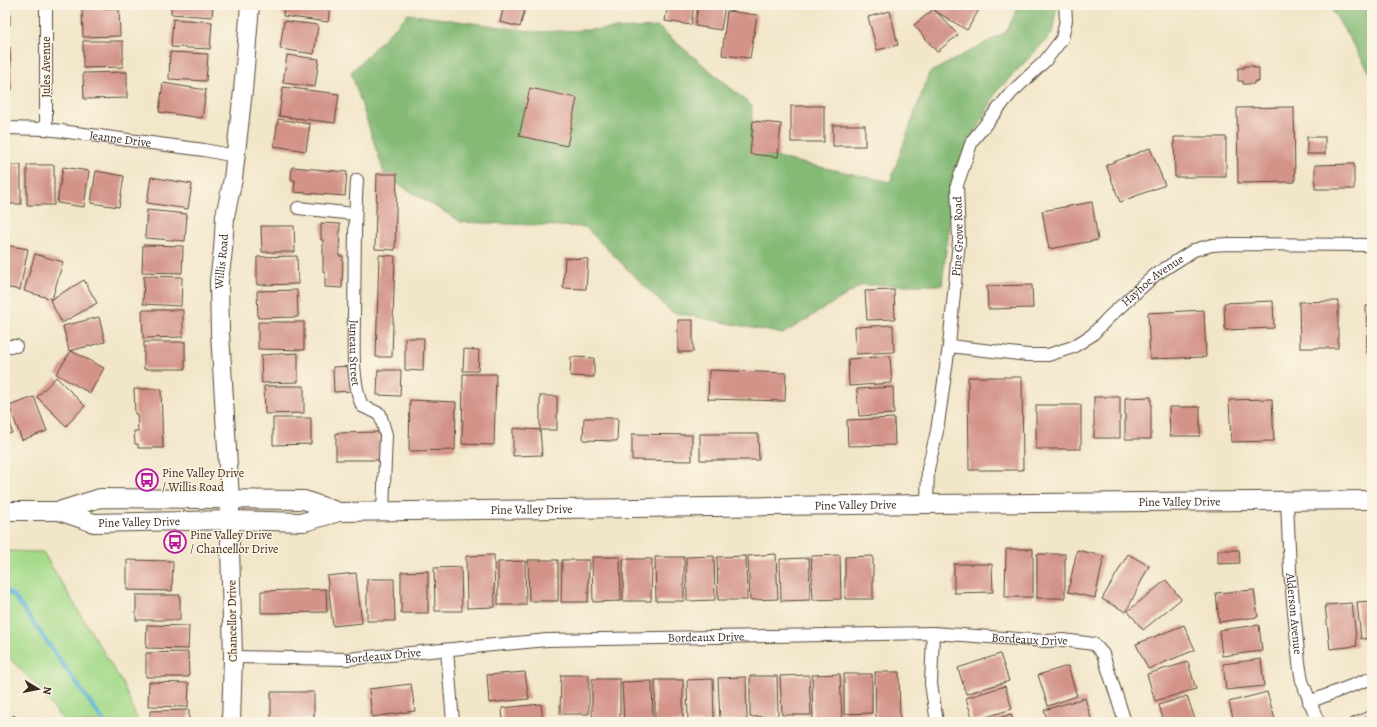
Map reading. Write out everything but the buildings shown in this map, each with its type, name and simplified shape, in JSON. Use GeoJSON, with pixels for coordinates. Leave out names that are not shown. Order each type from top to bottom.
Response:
{"type":"FeatureCollection","features":[{"type":"Feature","properties":{"kind":"main road","name":"Willis Road"},"geometry":{"type":"LineString","coordinates":[[230,520],[220,333],[219,282],[226,216],[233,179],[243,91],[250,5]]}},
{"type":"Feature","properties":{"kind":"main road","name":"Pine Valley Drive"},"geometry":{"type":"LineString","coordinates":[[5,511],[59,511],[100,498],[304,500],[339,512]]}},
{"type":"Feature","properties":{"kind":"main road","name":"Pine Valley Drive"},"geometry":{"type":"LineString","coordinates":[[59,511],[94,523],[230,520],[304,522],[339,512],[1372,500]]}},
{"type":"Feature","properties":{"kind":"main road","name":"Chancellor Drive"},"geometry":{"type":"LineString","coordinates":[[230,520],[233,657],[231,722]]}},
{"type":"Feature","properties":{"kind":"street","name":"Jules Avenue"},"geometry":{"type":"LineString","coordinates":[[46,5],[46,129]]}},
{"type":"Feature","properties":{"kind":"street","name":"Pine Grove Road"},"geometry":{"type":"LineString","coordinates":[[927,504],[928,469],[937,431],[949,346],[959,241],[957,185],[963,163],[972,141],[1011,93],[1045,61],[1062,39],[1066,20],[1065,5]]}},
{"type":"Feature","properties":{"kind":"street","name":"Jeanne Drive"},"geometry":{"type":"LineString","coordinates":[[5,128],[46,129],[204,150],[235,156]]}},
{"type":"Feature","properties":{"kind":"street","name":"Juneau Street"},"geometry":{"type":"LineString","coordinates":[[358,180],[355,214],[354,357],[358,396],[362,406],[380,414],[386,435],[383,512]]}},
{"type":"Feature","properties":{"kind":"street"},"geometry":{"type":"LineString","coordinates":[[298,208],[355,214]]}},
{"type":"Feature","properties":{"kind":"street","name":"Hayhoe Avenue"},"geometry":{"type":"LineString","coordinates":[[949,346],[1027,355],[1048,354],[1073,347],[1092,335],[1109,317],[1155,275],[1194,250],[1212,245],[1372,245]]}},
{"type":"Feature","properties":{"kind":"street","name":"Alderson Avenue"},"geometry":{"type":"LineString","coordinates":[[1287,501],[1290,571],[1299,663],[1302,681],[1318,722]]}},
{"type":"Feature","properties":{"kind":"street"},"geometry":{"type":"LineString","coordinates":[[932,633],[931,684],[937,722]]}},
{"type":"Feature","properties":{"kind":"street","name":"Bordeaux Drive"},"geometry":{"type":"LineString","coordinates":[[233,657],[347,659],[447,651],[548,640],[932,633],[1046,641],[1070,640],[1094,644],[1103,654],[1124,722]]}},
{"type":"Feature","properties":{"kind":"street"},"geometry":{"type":"LineString","coordinates":[[447,651],[454,722]]}},
{"type":"Feature","properties":{"kind":"street"},"geometry":{"type":"LineString","coordinates":[[1309,702],[1372,678]]}},
{"type":"Feature","properties":{"kind":"green space"},"geometry":{"type":"Polygon","coordinates":[[[1019,5],[1057,5],[1052,34],[997,91],[955,171],[942,285],[862,285],[783,334],[671,312],[585,227],[461,222],[385,176],[351,72],[408,14],[537,32],[658,27],[752,106],[751,152],[890,182],[929,73],[1006,32],[1019,5]]]}},
{"type":"Feature","properties":{"kind":"green space"},"geometry":{"type":"Polygon","coordinates":[[[1329,5],[1372,5],[1372,76],[1329,5]]]}},
{"type":"Feature","properties":{"kind":"green space"},"geometry":{"type":"Polygon","coordinates":[[[5,551],[43,552],[124,686],[138,722],[64,722],[38,687],[5,654],[5,551]]]}},
{"type":"Feature","properties":{"kind":"waterway"},"geometry":{"type":"LineString","coordinates":[[5,590],[14,596],[104,722]]}},
{"type":"Feature","properties":{"kind":"place","name":"Pine Valley Drive / Willis Road"},"geometry":{"type":"Point","coordinates":[147,480]}},
{"type":"Feature","properties":{"kind":"place","name":"Pine Valley Drive / Chancellor Drive"},"geometry":{"type":"Point","coordinates":[175,542]}}]}
